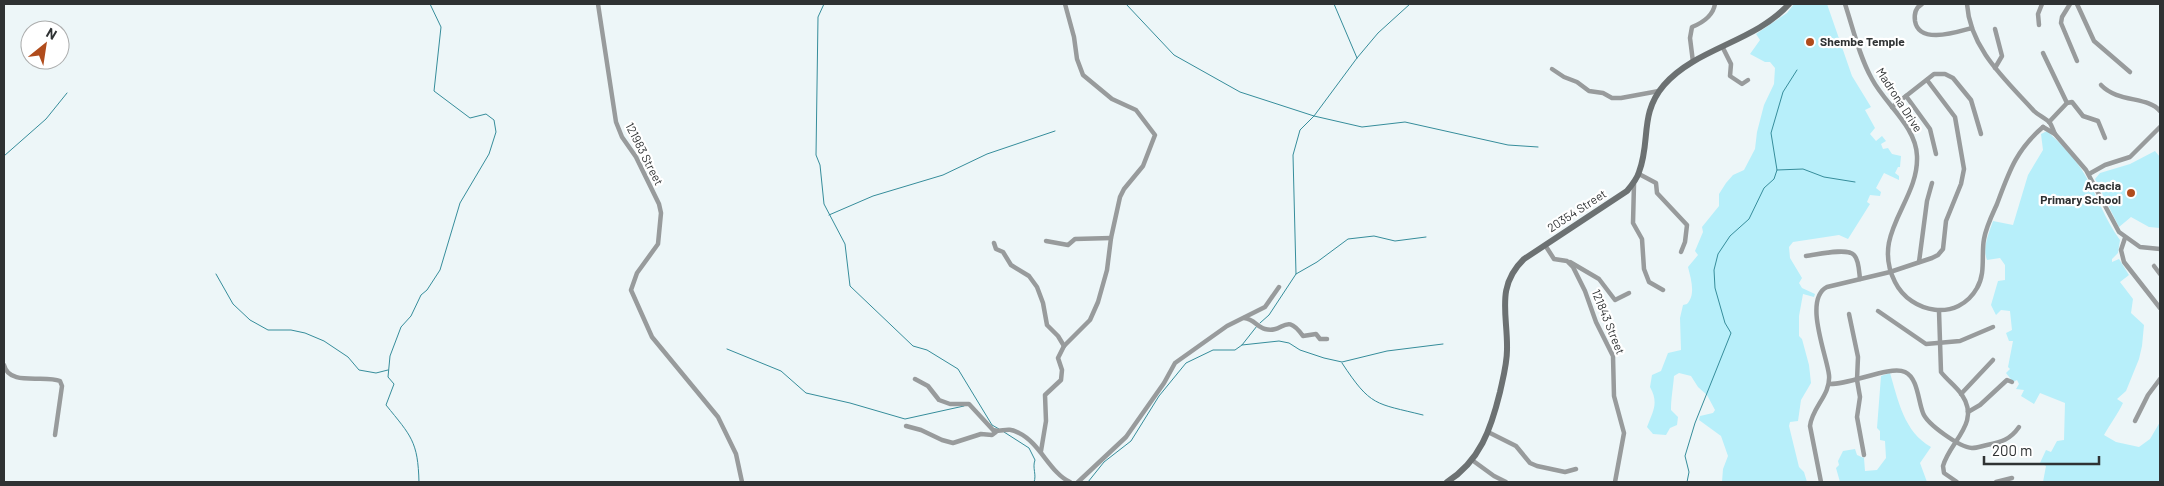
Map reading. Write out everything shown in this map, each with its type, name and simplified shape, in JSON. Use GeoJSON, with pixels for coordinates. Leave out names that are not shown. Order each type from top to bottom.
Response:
{"type":"FeatureCollection","features":[{"type":"Feature","properties":{"kind":"street","name":"121983 Street"},"geometry":{"type":"LineString","coordinates":[[598,4],[616,122],[622,137],[636,157],[661,208],[658,244],[638,273],[631,290],[652,336],[718,417],[736,454],[742,482]]}},
{"type":"Feature","properties":{"kind":"street"},"geometry":{"type":"LineString","coordinates":[[1041,451],[1046,421],[1045,395],[1049,389],[1061,380],[1062,370],[1058,358],[1064,346],[1082,329],[1095,312],[1102,292],[1121,194],[1143,166],[1155,135],[1136,110],[1112,99],[1083,75],[1077,59],[1074,37],[1065,4]]}},
{"type":"Feature","properties":{"kind":"street"},"geometry":{"type":"LineString","coordinates":[[1692,62],[1690,38],[1692,27],[1700,25],[1710,16],[1714,11],[1715,4]]}},
{"type":"Feature","properties":{"kind":"street","name":"20354 Street"},"geometry":{"type":"LineString","coordinates":[[1447,482],[1472,460],[1488,432],[1507,357],[1505,298],[1507,285],[1518,265],[1545,245],[1618,198],[1634,183],[1639,174],[1647,120],[1659,91],[1672,77],[1692,62],[1723,48],[1768,22],[1789,4]]}},
{"type":"Feature","properties":{"kind":"street","name":"Madrona Drive"},"geometry":{"type":"LineString","coordinates":[[1844,4],[1870,76],[1912,136],[1917,155],[1914,181],[1887,246],[1890,272],[1897,286],[1912,301],[1925,308],[1939,311]]}},
{"type":"Feature","properties":{"kind":"street"},"geometry":{"type":"LineString","coordinates":[[1922,4],[1918,6],[1915,15],[1916,26],[1921,32],[1931,35],[1972,28]]}},
{"type":"Feature","properties":{"kind":"street"},"geometry":{"type":"LineString","coordinates":[[1967,4],[1972,28],[1980,48],[1995,68],[2089,174],[2115,227],[2126,238],[2140,247],[2160,249]]}},
{"type":"Feature","properties":{"kind":"street"},"geometry":{"type":"LineString","coordinates":[[2039,25],[2038,14],[2042,4]]}},
{"type":"Feature","properties":{"kind":"street"},"geometry":{"type":"LineString","coordinates":[[2070,4],[2062,16],[2062,23],[2077,61]]}},
{"type":"Feature","properties":{"kind":"street"},"geometry":{"type":"LineString","coordinates":[[2077,4],[2094,41],[2130,72]]}},
{"type":"Feature","properties":{"kind":"street"},"geometry":{"type":"LineString","coordinates":[[1995,68],[2001,61],[2002,54],[1996,28]]}},
{"type":"Feature","properties":{"kind":"street"},"geometry":{"type":"LineString","coordinates":[[1723,48],[1731,64],[1730,76],[1742,84],[1748,80]]}},
{"type":"Feature","properties":{"kind":"street"},"geometry":{"type":"LineString","coordinates":[[2043,53],[2067,103]]}},
{"type":"Feature","properties":{"kind":"street"},"geometry":{"type":"LineString","coordinates":[[1552,68],[1564,78],[1581,84],[1589,91],[1603,93],[1612,98],[1659,91]]}},
{"type":"Feature","properties":{"kind":"street"},"geometry":{"type":"LineString","coordinates":[[1892,107],[1934,74],[1940,73],[1953,78],[1971,100],[1981,134]]}},
{"type":"Feature","properties":{"kind":"street"},"geometry":{"type":"LineString","coordinates":[[1821,482],[1810,426],[1812,417],[1829,384],[1817,325],[1818,296],[1827,287],[1890,272],[1938,255],[1943,249],[1946,221],[1964,175],[1955,117],[1926,80]]}},
{"type":"Feature","properties":{"kind":"street"},"geometry":{"type":"LineString","coordinates":[[2101,84],[2113,95],[2154,106],[2160,111]]}},
{"type":"Feature","properties":{"kind":"street"},"geometry":{"type":"LineString","coordinates":[[1906,96],[1930,129],[1936,154]]}},
{"type":"Feature","properties":{"kind":"street"},"geometry":{"type":"LineString","coordinates":[[1957,482],[1944,473],[1943,466],[1966,427],[1968,412],[1961,394],[1941,372],[1939,311],[1961,306],[1977,288],[1982,275],[1984,238],[2012,165],[2024,146],[2067,103]]}},
{"type":"Feature","properties":{"kind":"street"},"geometry":{"type":"LineString","coordinates":[[2067,103],[2074,104],[2083,116],[2098,121],[2105,138]]}},
{"type":"Feature","properties":{"kind":"street"},"geometry":{"type":"LineString","coordinates":[[2089,174],[2105,165],[2130,157],[2160,126]]}},
{"type":"Feature","properties":{"kind":"street"},"geometry":{"type":"LineString","coordinates":[[1639,174],[1656,183],[1657,193],[1687,225],[1686,242],[1680,252]]}},
{"type":"Feature","properties":{"kind":"street"},"geometry":{"type":"LineString","coordinates":[[1634,183],[1633,224],[1642,239],[1644,269],[1649,282],[1663,290]]}},
{"type":"Feature","properties":{"kind":"street"},"geometry":{"type":"LineString","coordinates":[[1919,262],[1927,201],[1932,183]]}},
{"type":"Feature","properties":{"kind":"street"},"geometry":{"type":"LineString","coordinates":[[1046,241],[1068,245],[1075,239],[1111,238]]}},
{"type":"Feature","properties":{"kind":"street"},"geometry":{"type":"LineString","coordinates":[[2126,238],[2120,250],[2124,262],[2160,308]]}},
{"type":"Feature","properties":{"kind":"street"},"geometry":{"type":"LineString","coordinates":[[994,243],[996,249],[1004,252],[1011,265],[1033,281],[1043,303],[1046,325],[1058,336],[1064,346]]}},
{"type":"Feature","properties":{"kind":"street"},"geometry":{"type":"LineString","coordinates":[[1545,245],[1554,259],[1569,262],[1599,279],[1615,300],[1629,293]]}},
{"type":"Feature","properties":{"kind":"street"},"geometry":{"type":"LineString","coordinates":[[1806,256],[1845,251],[1851,252],[1856,257],[1860,279]]}},
{"type":"Feature","properties":{"kind":"street","name":"121843 Street"},"geometry":{"type":"LineString","coordinates":[[1569,262],[1585,291],[1614,361],[1614,396],[1624,433],[1615,482]]}},
{"type":"Feature","properties":{"kind":"street"},"geometry":{"type":"LineString","coordinates":[[2154,266],[2160,274]]}},
{"type":"Feature","properties":{"kind":"street"},"geometry":{"type":"LineString","coordinates":[[1078,482],[1126,438],[1176,363],[1219,331],[1268,304],[1279,287]]}},
{"type":"Feature","properties":{"kind":"street"},"geometry":{"type":"LineString","coordinates":[[1878,312],[1924,343],[1939,344],[1960,341],[1992,327]]}},
{"type":"Feature","properties":{"kind":"street"},"geometry":{"type":"LineString","coordinates":[[1849,314],[1858,357],[1857,380],[1860,393],[1857,421],[1864,455]]}},
{"type":"Feature","properties":{"kind":"street"},"geometry":{"type":"LineString","coordinates":[[1243,318],[1250,319],[1265,329],[1274,329],[1290,324],[1294,325],[1303,336],[1316,334],[1320,340],[1327,339]]}},
{"type":"Feature","properties":{"kind":"street"},"geometry":{"type":"LineString","coordinates":[[1961,394],[1994,360]]}},
{"type":"Feature","properties":{"kind":"street"},"geometry":{"type":"LineString","coordinates":[[4,365],[6,371],[14,376],[52,378],[60,381],[62,386],[55,435]]}},
{"type":"Feature","properties":{"kind":"street"},"geometry":{"type":"LineString","coordinates":[[1829,384],[1840,384],[1892,371],[1899,370],[1906,373],[1914,381],[1926,418],[1934,427],[1957,442],[1974,448],[2010,438],[2019,427]]}},
{"type":"Feature","properties":{"kind":"street"},"geometry":{"type":"LineString","coordinates":[[915,379],[928,386],[937,398],[943,402],[968,404],[989,428],[1014,430],[1024,435],[1041,451],[1060,475],[1070,482]]}},
{"type":"Feature","properties":{"kind":"street"},"geometry":{"type":"LineString","coordinates":[[2134,421],[2148,395],[2160,379]]}},
{"type":"Feature","properties":{"kind":"street"},"geometry":{"type":"LineString","coordinates":[[1968,412],[1980,405],[2007,380],[2012,382]]}},
{"type":"Feature","properties":{"kind":"street"},"geometry":{"type":"LineString","coordinates":[[906,426],[921,430],[942,440],[953,442],[981,434],[992,435],[1000,430]]}},
{"type":"Feature","properties":{"kind":"street"},"geometry":{"type":"LineString","coordinates":[[1488,432],[1516,446],[1533,465],[1566,472],[1576,469]]}},
{"type":"Feature","properties":{"kind":"street"},"geometry":{"type":"LineString","coordinates":[[1472,460],[1506,482]]}},
{"type":"Feature","properties":{"kind":"street"},"geometry":{"type":"LineString","coordinates":[[1996,482],[2012,478]]}},
{"type":"Feature","properties":{"kind":"shaded area"},"geometry":{"type":"Polygon","coordinates":[[[1794,4],[1827,4],[1852,76],[1871,107],[1865,110],[1875,128],[1870,134],[1876,141],[1882,136],[1886,141],[1881,144],[1883,149],[1888,148],[1892,154],[1901,156],[1900,167],[1898,167],[1895,173],[1899,176],[1899,180],[1884,173],[1876,188],[1881,192],[1880,196],[1870,195],[1867,202],[1870,204],[1848,239],[1839,235],[1793,242],[1789,247],[1790,258],[1802,278],[1799,283],[1802,288],[1815,294],[1814,297],[1803,294],[1799,316],[1799,336],[1802,339],[1809,365],[1811,383],[1801,400],[1798,421],[1790,422],[1789,426],[1799,467],[1804,472],[1807,482],[1722,482],[1723,469],[1728,456],[1721,436],[1699,420],[1700,416],[1713,413],[1715,410],[1707,395],[1698,387],[1691,376],[1679,373],[1674,376],[1671,410],[1678,417],[1677,425],[1670,428],[1666,435],[1653,434],[1647,427],[1655,402],[1650,387],[1652,375],[1661,371],[1668,353],[1681,350],[1680,318],[1683,305],[1687,304],[1690,300],[1692,292],[1688,267],[1698,255],[1695,251],[1703,232],[1702,227],[1719,206],[1719,194],[1726,183],[1733,175],[1744,170],[1755,149],[1764,105],[1774,84],[1775,68],[1770,62],[1765,62],[1750,54],[1760,40],[1756,34],[1787,13],[1794,4]]]}},
{"type":"Feature","properties":{"kind":"shaded area"},"geometry":{"type":"Polygon","coordinates":[[[2047,131],[2068,152],[2081,169],[2120,240],[2118,253],[2112,259],[2112,262],[2119,259],[2129,275],[2120,282],[2133,299],[2131,313],[2144,325],[2139,359],[2126,391],[2117,399],[2123,403],[2104,435],[2116,442],[2139,447],[2150,439],[2160,422],[2160,482],[2043,482],[2046,466],[2040,463],[2046,450],[2051,452],[2057,441],[2064,440],[2065,403],[2040,393],[2034,404],[2021,396],[2024,390],[2016,389],[2019,384],[2017,380],[2013,382],[2006,373],[2010,369],[2008,367],[2013,341],[2009,341],[2006,333],[2012,330],[2010,311],[2001,310],[1996,315],[1991,305],[1998,281],[2005,280],[2005,265],[2000,258],[1987,260],[1985,251],[1993,221],[2013,225],[2028,175],[2043,150],[2041,134],[2047,131]]]}},
{"type":"Feature","properties":{"kind":"shaded area","name":"Acacia Primary School"},"geometry":{"type":"Polygon","coordinates":[[[2155,151],[2160,157],[2160,228],[2149,227],[2131,217],[2119,227],[2095,179],[2100,173],[2130,164],[2155,151]]]}},
{"type":"Feature","properties":{"kind":"shaded area"},"geometry":{"type":"Polygon","coordinates":[[[1890,373],[1899,404],[1908,424],[1922,441],[1931,447],[1920,463],[1927,482],[1840,482],[1836,468],[1839,465],[1838,461],[1843,451],[1855,449],[1857,455],[1864,458],[1865,471],[1877,470],[1886,458],[1885,441],[1880,440],[1880,431],[1877,428],[1881,376],[1890,373]]]}},
{"type":"Feature","properties":{"kind":"waterway"},"geometry":{"type":"LineString","coordinates":[[419,482],[417,457],[412,440],[402,424],[386,405],[394,384],[388,377],[390,356],[401,327],[411,316],[421,295],[427,290],[440,270],[460,203],[489,154],[496,132],[494,120],[486,114],[470,118],[434,91],[441,27],[430,4]]}},
{"type":"Feature","properties":{"kind":"waterway"},"geometry":{"type":"LineString","coordinates":[[824,4],[818,17],[816,155],[820,165],[824,204],[845,244],[850,286],[913,346],[927,350],[958,369],[992,425],[999,429]]}},
{"type":"Feature","properties":{"kind":"waterway"},"geometry":{"type":"LineString","coordinates":[[1126,4],[1174,55],[1240,92],[1314,116],[1362,127],[1405,122],[1508,145],[1538,147]]}},
{"type":"Feature","properties":{"kind":"waterway"},"geometry":{"type":"LineString","coordinates":[[1334,4],[1357,58]]}},
{"type":"Feature","properties":{"kind":"waterway"},"geometry":{"type":"LineString","coordinates":[[1260,323],[1269,315],[1296,274],[1293,155],[1300,130],[1314,116],[1378,33],[1410,4]]}},
{"type":"Feature","properties":{"kind":"waterway"},"geometry":{"type":"LineString","coordinates":[[1687,482],[1689,472],[1685,456],[1695,423],[1731,333],[1725,323],[1715,288],[1714,270],[1718,254],[1730,236],[1749,219],[1764,188],[1774,179],[1777,170],[1771,133],[1783,92],[1797,70]]}},
{"type":"Feature","properties":{"kind":"waterway"},"geometry":{"type":"LineString","coordinates":[[4,156],[46,119],[67,93]]}},
{"type":"Feature","properties":{"kind":"waterway"},"geometry":{"type":"LineString","coordinates":[[829,215],[873,196],[943,175],[987,154],[1055,131]]}},
{"type":"Feature","properties":{"kind":"waterway"},"geometry":{"type":"LineString","coordinates":[[1777,170],[1803,169],[1824,177],[1855,182]]}},
{"type":"Feature","properties":{"kind":"waterway"},"geometry":{"type":"LineString","coordinates":[[1296,274],[1317,262],[1348,239],[1374,236],[1395,241],[1426,237]]}},
{"type":"Feature","properties":{"kind":"waterway"},"geometry":{"type":"LineString","coordinates":[[216,274],[233,304],[250,320],[268,330],[291,330],[305,333],[324,341],[348,357],[359,370],[376,373],[388,370]]}},
{"type":"Feature","properties":{"kind":"waterway"},"geometry":{"type":"LineString","coordinates":[[1088,482],[1104,462],[1131,441],[1159,396],[1186,363],[1213,350],[1235,350],[1242,345],[1257,326]]}},
{"type":"Feature","properties":{"kind":"waterway"},"geometry":{"type":"LineString","coordinates":[[1242,345],[1279,341],[1289,343],[1300,350],[1342,362],[1387,351],[1443,344]]}},
{"type":"Feature","properties":{"kind":"waterway"},"geometry":{"type":"LineString","coordinates":[[727,349],[781,371],[806,393],[850,403],[905,419],[964,406]]}},
{"type":"Feature","properties":{"kind":"waterway"},"geometry":{"type":"LineString","coordinates":[[1342,363],[1360,388],[1375,401],[1423,415]]}},
{"type":"Feature","properties":{"kind":"waterway"},"geometry":{"type":"LineString","coordinates":[[1004,432],[1029,448],[1035,460],[1034,482]]}},
{"type":"Feature","properties":{"kind":"place","name":"Shembe Temple"},"geometry":{"type":"Point","coordinates":[1810,42]}},
{"type":"Feature","properties":{"kind":"place","name":"Acacia Primary School"},"geometry":{"type":"Point","coordinates":[2131,193]}}]}
